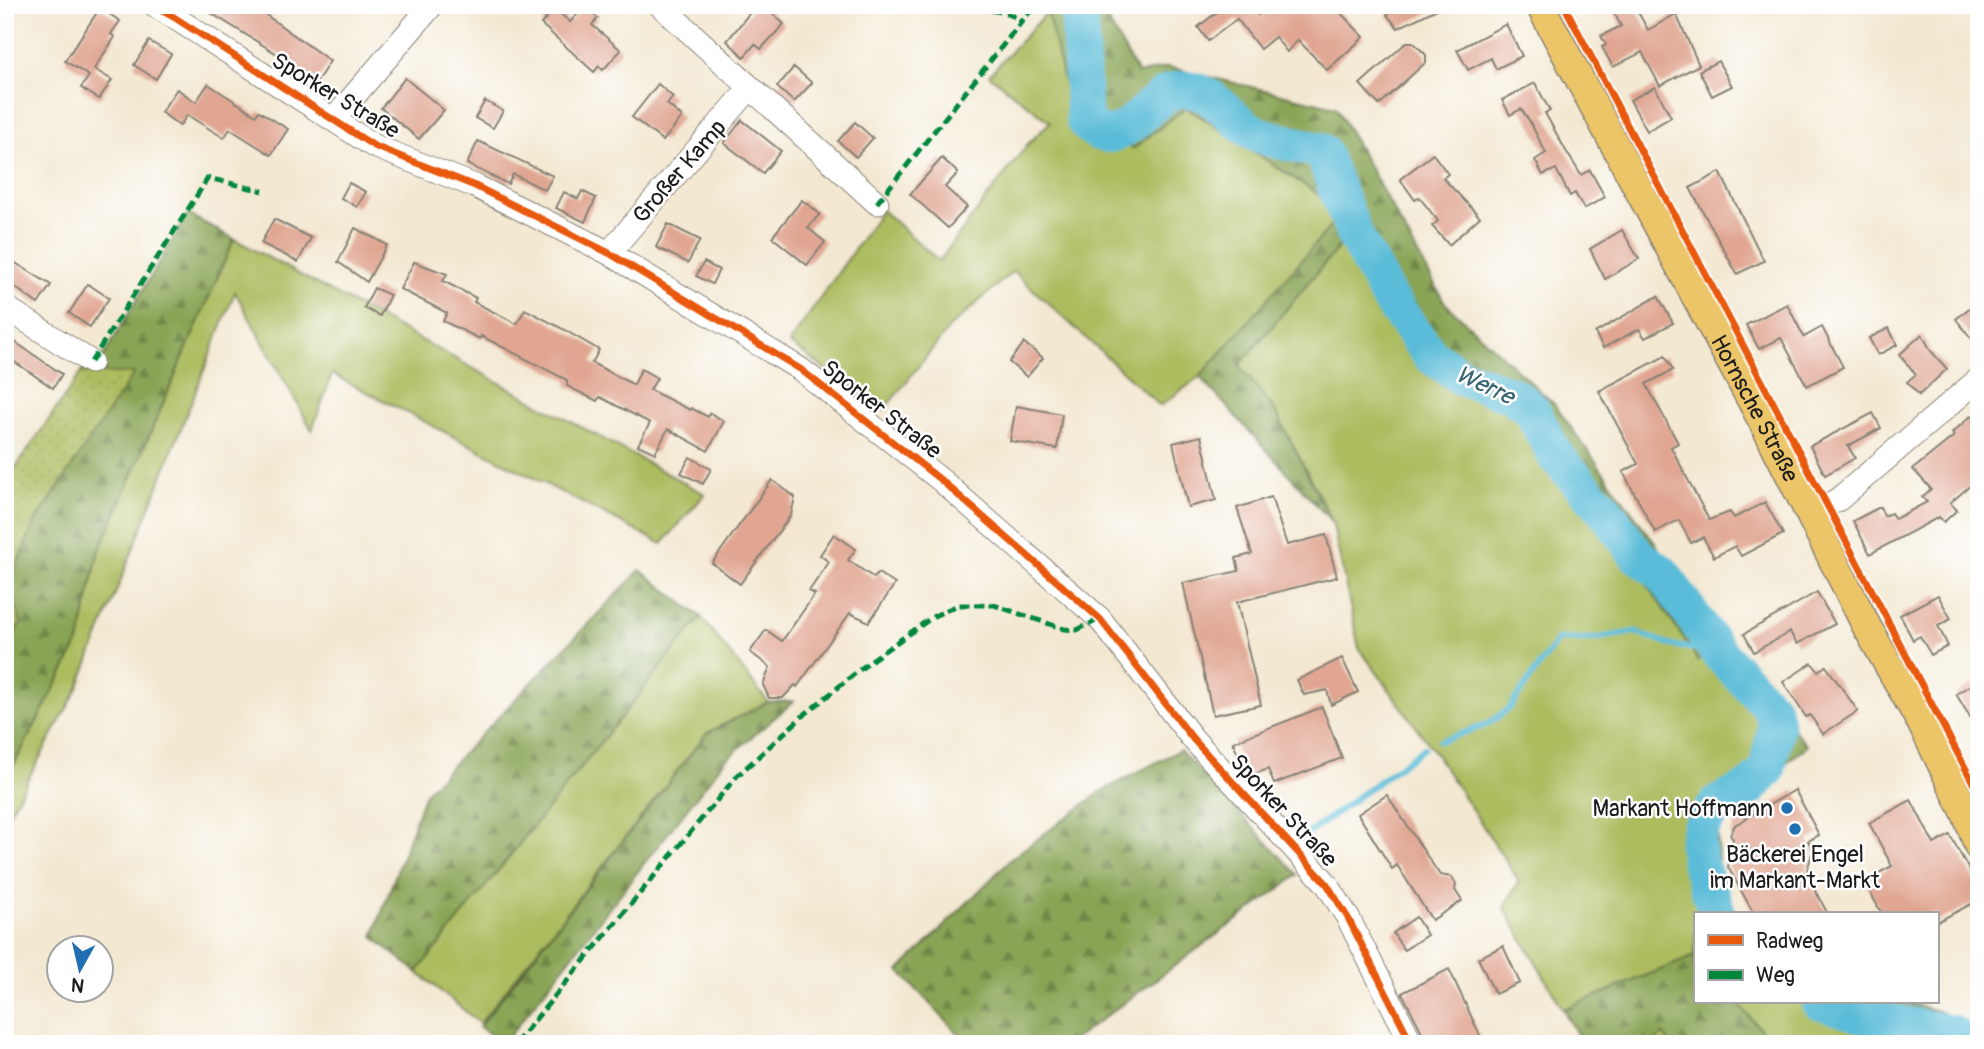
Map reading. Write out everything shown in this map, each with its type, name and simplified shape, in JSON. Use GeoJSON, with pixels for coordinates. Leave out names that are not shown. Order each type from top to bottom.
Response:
{"type":"FeatureCollection","features":[{"type":"Feature","properties":{"kind":"main road","name":"Hornsche Straße"},"geometry":{"type":"LineString","coordinates":[[1541,5],[1973,817],[1979,846]]}},
{"type":"Feature","properties":{"kind":"street","name":"Sporker Straße"},"geometry":{"type":"LineString","coordinates":[[155,5],[335,118],[374,146],[475,186],[609,253],[800,369],[942,481],[1100,619],[1193,739],[1327,884],[1348,918],[1412,1044]]}},
{"type":"Feature","properties":{"kind":"street"},"geometry":{"type":"LineString","coordinates":[[335,118],[432,5]]}},
{"type":"Feature","properties":{"kind":"street"},"geometry":{"type":"LineString","coordinates":[[660,5],[877,203]]}},
{"type":"Feature","properties":{"kind":"street","name":"Großer Kamp"},"geometry":{"type":"LineString","coordinates":[[609,253],[749,89]]}},
{"type":"Feature","properties":{"kind":"street"},"geometry":{"type":"LineString","coordinates":[[5,307],[91,362]]}},
{"type":"Feature","properties":{"kind":"street"},"geometry":{"type":"LineString","coordinates":[[1810,515],[1839,499],[1979,379]]}},
{"type":"Feature","properties":{"kind":"green space"},"geometry":{"type":"Polygon","coordinates":[[[1055,5],[1099,5],[1138,74],[1167,67],[1336,107],[1445,303],[1554,404],[1727,643],[1698,660],[1532,413],[1440,350],[1388,295],[1354,228],[1239,366],[1275,410],[1332,522],[1200,377],[1344,211],[1186,107],[1134,148],[1077,132],[1047,12],[1055,5]]]}},
{"type":"Feature","properties":{"kind":"green space"},"geometry":{"type":"Polygon","coordinates":[[[1047,12],[1078,132],[1134,148],[1186,107],[1344,211],[1200,377],[1160,406],[1013,271],[950,327],[883,411],[789,343],[882,210],[939,261],[1027,145],[1050,122],[989,75],[1047,12]]]}},
{"type":"Feature","properties":{"kind":"green space"},"geometry":{"type":"Polygon","coordinates":[[[188,214],[234,239],[98,554],[79,642],[5,781],[5,651],[21,622],[9,583],[34,524],[133,373],[81,373],[83,368],[95,370],[188,214]]]}},
{"type":"Feature","properties":{"kind":"green space"},"geometry":{"type":"Polygon","coordinates":[[[1354,228],[1439,348],[1532,413],[1698,659],[1729,646],[1776,706],[1748,769],[1708,795],[1688,842],[1707,912],[1694,912],[1694,1004],[1829,1004],[1917,1029],[1946,1044],[1583,1044],[1504,907],[1519,881],[1433,750],[1359,648],[1332,521],[1275,410],[1239,366],[1354,228]]]}},
{"type":"Feature","properties":{"kind":"green space"},"geometry":{"type":"Polygon","coordinates":[[[234,239],[705,494],[662,544],[332,374],[312,430],[235,292],[78,688],[5,821],[5,782],[79,642],[98,554],[234,239]]]}},
{"type":"Feature","properties":{"kind":"green space"},"geometry":{"type":"Polygon","coordinates":[[[81,373],[134,373],[34,524],[9,582],[21,622],[5,651],[5,483],[81,373]]]}},
{"type":"Feature","properties":{"kind":"green space"},"geometry":{"type":"Polygon","coordinates":[[[640,570],[701,617],[417,972],[373,937],[425,793],[640,570]]]}},
{"type":"Feature","properties":{"kind":"green space"},"geometry":{"type":"Polygon","coordinates":[[[701,617],[768,702],[707,733],[480,1023],[417,972],[701,617]]]}},
{"type":"Feature","properties":{"kind":"green space"},"geometry":{"type":"Polygon","coordinates":[[[794,701],[725,760],[504,1043],[479,1027],[707,733],[768,702],[794,701]]]}},
{"type":"Feature","properties":{"kind":"green space"},"geometry":{"type":"Polygon","coordinates":[[[1776,706],[1807,746],[1758,785],[1718,829],[1718,889],[1732,912],[1707,912],[1688,842],[1691,814],[1708,795],[1748,769],[1776,706]]]}},
{"type":"Feature","properties":{"kind":"green space"},"geometry":{"type":"Polygon","coordinates":[[[1180,750],[1298,875],[1068,1044],[968,1044],[899,971],[1012,858],[1102,791],[1180,750]]]}},
{"type":"Feature","properties":{"kind":"green space"},"geometry":{"type":"Polygon","coordinates":[[[1694,956],[1694,1004],[1739,1004],[1773,1044],[1671,1044],[1663,1035],[1652,1044],[1583,1044],[1563,1009],[1694,956]]]}},
{"type":"Feature","properties":{"kind":"green space"},"geometry":{"type":"Polygon","coordinates":[[[1829,1004],[1912,1004],[1938,1011],[1979,1029],[1979,1044],[1946,1044],[1917,1029],[1829,1004]]]}},
{"type":"Feature","properties":{"kind":"building"},"geometry":{"type":"Polygon","coordinates":[[[198,5],[252,5],[330,61],[316,83],[288,65],[290,62],[198,5]]]}},
{"type":"Feature","properties":{"kind":"building"},"geometry":{"type":"Polygon","coordinates":[[[756,5],[764,5],[784,24],[761,49],[755,44],[744,57],[727,41],[756,5]]]}},
{"type":"Feature","properties":{"kind":"building"},"geometry":{"type":"Polygon","coordinates":[[[1226,5],[1254,5],[1252,7],[1258,15],[1268,5],[1333,5],[1364,37],[1327,70],[1298,40],[1287,52],[1275,37],[1260,49],[1237,19],[1208,41],[1198,27],[1226,5]]]}},
{"type":"Feature","properties":{"kind":"building"},"geometry":{"type":"Polygon","coordinates":[[[1397,5],[1445,5],[1398,28],[1387,15],[1397,5]]]}},
{"type":"Feature","properties":{"kind":"building"},"geometry":{"type":"Polygon","coordinates":[[[1610,5],[1634,5],[1648,30],[1676,14],[1699,65],[1660,86],[1642,52],[1613,67],[1602,47],[1606,45],[1601,36],[1621,26],[1610,5]]]}},
{"type":"Feature","properties":{"kind":"building"},"geometry":{"type":"Polygon","coordinates":[[[585,6],[598,18],[592,25],[621,50],[603,70],[599,66],[594,72],[541,24],[555,9],[570,22],[585,6]]]}},
{"type":"Feature","properties":{"kind":"building"},"geometry":{"type":"Polygon","coordinates":[[[100,8],[120,21],[111,34],[115,37],[94,69],[112,80],[99,99],[81,88],[89,76],[65,61],[100,8]]]}},
{"type":"Feature","properties":{"kind":"building"},"geometry":{"type":"Polygon","coordinates":[[[1506,24],[1522,56],[1496,69],[1491,58],[1468,70],[1457,50],[1506,24]]]}},
{"type":"Feature","properties":{"kind":"building"},"geometry":{"type":"Polygon","coordinates":[[[149,41],[171,54],[156,79],[134,65],[149,41]]]}},
{"type":"Feature","properties":{"kind":"building"},"geometry":{"type":"Polygon","coordinates":[[[1407,42],[1413,42],[1426,55],[1426,62],[1379,105],[1360,84],[1407,42]]]}},
{"type":"Feature","properties":{"kind":"building"},"geometry":{"type":"Polygon","coordinates":[[[1718,61],[1732,86],[1712,96],[1699,71],[1718,61]]]}},
{"type":"Feature","properties":{"kind":"building"},"geometry":{"type":"Polygon","coordinates":[[[794,67],[812,83],[794,102],[777,87],[794,67]]]}},
{"type":"Feature","properties":{"kind":"building"},"geometry":{"type":"Polygon","coordinates":[[[405,78],[444,110],[419,139],[381,108],[405,78]]]}},
{"type":"Feature","properties":{"kind":"building"},"geometry":{"type":"Polygon","coordinates":[[[1535,83],[1550,111],[1545,113],[1566,151],[1581,175],[1590,170],[1605,197],[1584,209],[1575,193],[1570,196],[1556,169],[1543,175],[1535,160],[1546,153],[1530,122],[1521,109],[1510,115],[1502,100],[1535,83]]]}},
{"type":"Feature","properties":{"kind":"building"},"geometry":{"type":"Polygon","coordinates":[[[208,84],[256,115],[259,111],[288,129],[271,155],[230,129],[224,138],[187,115],[180,126],[161,112],[177,89],[196,102],[208,84]]]}},
{"type":"Feature","properties":{"kind":"building"},"geometry":{"type":"Polygon","coordinates":[[[658,84],[673,97],[667,104],[682,117],[663,141],[632,117],[658,84]]]}},
{"type":"Feature","properties":{"kind":"building"},"geometry":{"type":"Polygon","coordinates":[[[1655,87],[1671,117],[1647,131],[1630,100],[1655,87]]]}},
{"type":"Feature","properties":{"kind":"building"},"geometry":{"type":"Polygon","coordinates":[[[485,101],[503,111],[493,128],[475,118],[485,101]]]}},
{"type":"Feature","properties":{"kind":"building"},"geometry":{"type":"Polygon","coordinates":[[[742,120],[781,151],[763,173],[724,143],[742,120]]]}},
{"type":"Feature","properties":{"kind":"building"},"geometry":{"type":"Polygon","coordinates":[[[855,122],[873,138],[856,157],[838,141],[855,122]]]}},
{"type":"Feature","properties":{"kind":"building"},"geometry":{"type":"Polygon","coordinates":[[[478,141],[553,176],[545,190],[513,174],[508,184],[467,164],[478,141]]]}},
{"type":"Feature","properties":{"kind":"building"},"geometry":{"type":"Polygon","coordinates":[[[1433,154],[1448,174],[1443,178],[1480,217],[1449,245],[1432,226],[1438,221],[1419,197],[1415,200],[1400,179],[1433,154]]]}},
{"type":"Feature","properties":{"kind":"building"},"geometry":{"type":"Polygon","coordinates":[[[942,158],[958,173],[945,187],[967,207],[948,228],[910,194],[942,158]]]}},
{"type":"Feature","properties":{"kind":"building"},"geometry":{"type":"Polygon","coordinates":[[[1720,172],[1764,261],[1737,274],[1690,188],[1720,172]]]}},
{"type":"Feature","properties":{"kind":"building"},"geometry":{"type":"Polygon","coordinates":[[[349,183],[366,192],[357,207],[341,198],[349,183]]]}},
{"type":"Feature","properties":{"kind":"building"},"geometry":{"type":"Polygon","coordinates":[[[582,191],[596,198],[585,222],[556,208],[564,192],[578,199],[582,191]]]}},
{"type":"Feature","properties":{"kind":"building"},"geometry":{"type":"Polygon","coordinates":[[[802,200],[820,214],[808,228],[825,242],[807,265],[772,237],[802,200]]]}},
{"type":"Feature","properties":{"kind":"building"},"geometry":{"type":"Polygon","coordinates":[[[274,219],[311,238],[298,262],[261,243],[274,219]]]}},
{"type":"Feature","properties":{"kind":"building"},"geometry":{"type":"Polygon","coordinates":[[[668,224],[700,240],[688,263],[656,247],[668,224]]]}},
{"type":"Feature","properties":{"kind":"building"},"geometry":{"type":"Polygon","coordinates":[[[355,228],[387,245],[367,282],[338,262],[355,228]]]}},
{"type":"Feature","properties":{"kind":"building"},"geometry":{"type":"Polygon","coordinates":[[[1622,230],[1639,259],[1605,279],[1590,249],[1622,230]]]}},
{"type":"Feature","properties":{"kind":"building"},"geometry":{"type":"Polygon","coordinates":[[[14,262],[51,285],[38,304],[5,280],[14,262]]]}},
{"type":"Feature","properties":{"kind":"building"},"geometry":{"type":"Polygon","coordinates":[[[414,262],[447,274],[443,281],[476,298],[474,302],[517,324],[525,309],[563,329],[599,350],[592,363],[634,385],[641,369],[657,378],[650,390],[690,410],[691,408],[708,417],[710,413],[724,421],[708,451],[668,429],[655,453],[638,445],[650,423],[600,397],[597,401],[567,386],[567,380],[481,336],[480,339],[443,321],[447,313],[400,289],[414,262]]]}},
{"type":"Feature","properties":{"kind":"building"},"geometry":{"type":"Polygon","coordinates":[[[704,262],[719,270],[712,284],[696,276],[704,262]]]}},
{"type":"Feature","properties":{"kind":"building"},"geometry":{"type":"Polygon","coordinates":[[[88,284],[109,298],[90,327],[69,313],[88,284]]]}},
{"type":"Feature","properties":{"kind":"building"},"geometry":{"type":"Polygon","coordinates":[[[374,288],[390,295],[380,316],[364,308],[374,288]]]}},
{"type":"Feature","properties":{"kind":"building"},"geometry":{"type":"Polygon","coordinates":[[[1658,296],[1673,323],[1645,338],[1639,329],[1603,348],[1595,333],[1658,296]]]}},
{"type":"Feature","properties":{"kind":"building"},"geometry":{"type":"Polygon","coordinates":[[[1979,300],[1979,348],[1956,319],[1979,300]]]}},
{"type":"Feature","properties":{"kind":"building"},"geometry":{"type":"Polygon","coordinates":[[[1787,304],[1804,337],[1822,327],[1843,367],[1807,386],[1781,338],[1759,349],[1746,325],[1787,304]]]}},
{"type":"Feature","properties":{"kind":"building"},"geometry":{"type":"Polygon","coordinates":[[[1889,328],[1897,345],[1878,355],[1869,338],[1889,328]]]}},
{"type":"Feature","properties":{"kind":"building"},"geometry":{"type":"Polygon","coordinates":[[[1922,334],[1931,351],[1947,369],[1919,395],[1907,382],[1916,374],[1899,355],[1922,334]]]}},
{"type":"Feature","properties":{"kind":"building"},"geometry":{"type":"Polygon","coordinates":[[[15,342],[62,374],[53,388],[6,356],[15,342]]]}},
{"type":"Feature","properties":{"kind":"building"},"geometry":{"type":"Polygon","coordinates":[[[1024,343],[1043,358],[1027,377],[1009,362],[1024,343]]]}},
{"type":"Feature","properties":{"kind":"building"},"geometry":{"type":"Polygon","coordinates":[[[1665,356],[1673,370],[1646,384],[1678,443],[1671,447],[1709,520],[1730,512],[1734,518],[1765,502],[1783,534],[1741,556],[1735,546],[1714,557],[1703,537],[1691,543],[1679,520],[1655,532],[1623,472],[1638,464],[1599,391],[1665,356]]]}},
{"type":"Feature","properties":{"kind":"building"},"geometry":{"type":"Polygon","coordinates":[[[1016,406],[1062,414],[1057,449],[1010,441],[1016,406]]]}},
{"type":"Feature","properties":{"kind":"building"},"geometry":{"type":"Polygon","coordinates":[[[1873,413],[1881,428],[1848,446],[1855,458],[1825,475],[1810,446],[1873,413]]]}},
{"type":"Feature","properties":{"kind":"building"},"geometry":{"type":"Polygon","coordinates":[[[1971,416],[1979,425],[1979,478],[1950,503],[1957,510],[1944,522],[1939,517],[1870,554],[1853,521],[1880,507],[1884,516],[1891,513],[1895,519],[1927,502],[1922,497],[1931,489],[1913,469],[1954,436],[1952,433],[1971,416]]]}},
{"type":"Feature","properties":{"kind":"building"},"geometry":{"type":"Polygon","coordinates":[[[1201,436],[1216,500],[1188,507],[1173,443],[1201,436]]]}},
{"type":"Feature","properties":{"kind":"building"},"geometry":{"type":"Polygon","coordinates":[[[690,457],[711,469],[703,484],[681,473],[690,457]]]}},
{"type":"Feature","properties":{"kind":"building"},"geometry":{"type":"Polygon","coordinates":[[[772,480],[795,497],[791,515],[740,584],[712,563],[772,480]]]}},
{"type":"Feature","properties":{"kind":"building"},"geometry":{"type":"Polygon","coordinates":[[[1271,497],[1287,545],[1326,535],[1337,577],[1237,602],[1261,705],[1213,715],[1183,583],[1239,571],[1236,558],[1252,554],[1237,508],[1271,497]]]}},
{"type":"Feature","properties":{"kind":"building"},"geometry":{"type":"Polygon","coordinates":[[[834,534],[856,549],[848,560],[874,578],[878,573],[895,584],[869,622],[850,613],[797,687],[795,685],[783,698],[769,698],[763,685],[770,667],[750,652],[766,630],[782,641],[815,594],[809,591],[829,562],[820,555],[834,534]]]}},
{"type":"Feature","properties":{"kind":"building"},"geometry":{"type":"Polygon","coordinates":[[[1817,592],[1835,624],[1797,644],[1790,632],[1754,652],[1744,634],[1817,592]]]}},
{"type":"Feature","properties":{"kind":"building"},"geometry":{"type":"Polygon","coordinates":[[[1938,595],[1951,619],[1938,626],[1948,646],[1931,655],[1920,636],[1913,640],[1900,615],[1938,595]]]}},
{"type":"Feature","properties":{"kind":"building"},"geometry":{"type":"Polygon","coordinates":[[[1342,658],[1358,692],[1331,705],[1327,690],[1304,695],[1297,680],[1342,658]]]}},
{"type":"Feature","properties":{"kind":"building"},"geometry":{"type":"Polygon","coordinates":[[[1812,663],[1818,671],[1826,666],[1858,711],[1823,734],[1810,715],[1806,717],[1783,682],[1812,663]]]}},
{"type":"Feature","properties":{"kind":"building"},"geometry":{"type":"Polygon","coordinates":[[[1979,680],[1979,732],[1956,694],[1979,680]]]}},
{"type":"Feature","properties":{"kind":"building"},"geometry":{"type":"Polygon","coordinates":[[[1322,707],[1342,758],[1274,784],[1268,769],[1247,777],[1233,742],[1322,707]]]}},
{"type":"Feature","properties":{"kind":"building"},"geometry":{"type":"Polygon","coordinates":[[[1795,790],[1819,835],[1808,841],[1813,850],[1806,874],[1827,912],[1753,912],[1728,867],[1733,839],[1730,835],[1735,825],[1795,790]]]}},
{"type":"Feature","properties":{"kind":"building"},"geometry":{"type":"Polygon","coordinates":[[[1387,795],[1440,875],[1452,877],[1456,884],[1455,890],[1462,901],[1432,920],[1397,865],[1392,869],[1358,814],[1387,795]]]}},
{"type":"Feature","properties":{"kind":"building"},"geometry":{"type":"Polygon","coordinates":[[[1911,800],[1934,844],[1950,835],[1979,888],[1979,900],[1938,921],[1938,912],[1881,912],[1864,881],[1892,866],[1869,823],[1911,800]]]}},
{"type":"Feature","properties":{"kind":"building"},"geometry":{"type":"Polygon","coordinates":[[[1416,917],[1427,935],[1404,950],[1393,933],[1416,917]]]}},
{"type":"Feature","properties":{"kind":"building"},"geometry":{"type":"Polygon","coordinates":[[[1503,946],[1520,983],[1495,994],[1478,958],[1503,946]]]}},
{"type":"Feature","properties":{"kind":"building"},"geometry":{"type":"Polygon","coordinates":[[[1449,969],[1484,1044],[1432,1044],[1428,1034],[1424,1036],[1402,993],[1449,969]]]}},
{"type":"Feature","properties":{"kind":"waterway","name":"Werre"},"geometry":{"type":"LineString","coordinates":[[1079,5],[1084,120],[1096,131],[1108,134],[1119,132],[1163,97],[1173,91],[1186,89],[1207,96],[1255,133],[1322,152],[1356,238],[1388,297],[1430,355],[1462,377],[1512,395],[1531,409],[1556,457],[1605,510],[1637,555],[1662,573],[1719,653],[1772,709],[1776,726],[1767,770],[1750,788],[1717,804],[1701,827],[1697,843],[1699,862],[1717,912]]}},
{"type":"Feature","properties":{"kind":"waterway"},"geometry":{"type":"LineString","coordinates":[[1440,741],[1486,725],[1509,709],[1558,639],[1586,640],[1635,632],[1671,645],[1719,653]]}},
{"type":"Feature","properties":{"kind":"waterway"},"geometry":{"type":"LineString","coordinates":[[1302,838],[1424,748]]}},
{"type":"Feature","properties":{"kind":"waterway","name":"Werre"},"geometry":{"type":"LineString","coordinates":[[1827,1004],[1884,1021],[1951,1033],[1967,1044]]}},
{"type":"Feature","properties":{"kind":"marked path"},"geometry":{"type":"LineString","coordinates":[[946,5],[995,11],[1014,16],[1023,22]]}},
{"type":"Feature","properties":{"kind":"marked path"},"geometry":{"type":"LineString","coordinates":[[877,203],[1035,5]]}},
{"type":"Feature","properties":{"kind":"marked path"},"geometry":{"type":"LineString","coordinates":[[91,362],[208,178],[263,191]]}},
{"type":"Feature","properties":{"kind":"marked path"},"geometry":{"type":"LineString","coordinates":[[515,1044],[737,776],[804,715],[873,659],[934,616],[958,605],[994,605],[1064,629],[1077,630],[1100,619]]}},
{"type":"Feature","properties":{"kind":"cycle path"},"geometry":{"type":"LineString","coordinates":[[155,5],[374,146],[475,186],[609,253],[800,369],[942,481],[1100,619],[1193,739],[1327,884],[1348,918],[1412,1044]]}},
{"type":"Feature","properties":{"kind":"cycle path"},"geometry":{"type":"LineString","coordinates":[[1564,5],[1979,794]]}},
{"type":"Feature","properties":{"kind":"place","name":"Markant Hoffmann"},"geometry":{"type":"Point","coordinates":[1787,808]}},
{"type":"Feature","properties":{"kind":"place","name":"Bäckerei Engel im Markant-Markt"},"geometry":{"type":"Point","coordinates":[1795,829]}}]}
